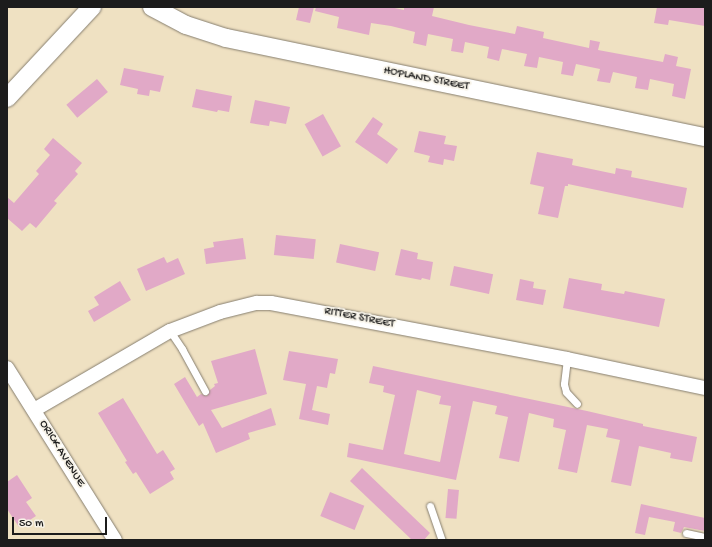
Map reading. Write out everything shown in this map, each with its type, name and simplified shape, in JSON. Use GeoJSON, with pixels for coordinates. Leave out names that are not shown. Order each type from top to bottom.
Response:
{"type":"FeatureCollection","features":[{"type":"Feature","properties":{"kind":"street"},"geometry":{"type":"LineString","coordinates":[[7,98],[92,7]]}},
{"type":"Feature","properties":{"kind":"street","name":"HOPLAND STREET"},"geometry":{"type":"LineString","coordinates":[[152,7],[186,25],[226,38],[705,137]]}},
{"type":"Feature","properties":{"kind":"street","name":"RITTER STREET"},"geometry":{"type":"LineString","coordinates":[[34,410],[170,331],[220,312],[257,303],[271,303],[567,359],[705,388]]}},
{"type":"Feature","properties":{"kind":"street","name":"ORICK AVENUE"},"geometry":{"type":"LineString","coordinates":[[7,368],[115,540]]}},
{"type":"Feature","properties":{"kind":"lane"},"geometry":{"type":"LineString","coordinates":[[170,331],[182,349],[205,391]]}},
{"type":"Feature","properties":{"kind":"lane"},"geometry":{"type":"LineString","coordinates":[[567,359],[564,384],[566,392],[577,404]]}},
{"type":"Feature","properties":{"kind":"lane"},"geometry":{"type":"LineString","coordinates":[[430,506],[442,540]]}},
{"type":"Feature","properties":{"kind":"lane"},"geometry":{"type":"LineString","coordinates":[[686,533],[705,537]]}},
{"type":"Feature","properties":{"kind":"building"},"geometry":{"type":"Polygon","coordinates":[[[299,7],[314,7],[310,23],[296,20],[299,7]]]}},
{"type":"Feature","properties":{"kind":"building"},"geometry":{"type":"Polygon","coordinates":[[[316,7],[390,7],[404,10],[404,7],[434,7],[432,16],[469,25],[515,34],[517,26],[544,32],[543,38],[589,48],[590,40],[600,42],[598,50],[663,62],[665,54],[678,57],[676,66],[691,69],[685,99],[672,96],[674,84],[650,79],[648,90],[635,88],[637,77],[613,72],[610,83],[597,81],[600,69],[576,64],[573,76],[561,74],[563,62],[539,57],[537,68],[524,66],[527,54],[502,49],[499,61],[487,58],[489,47],[465,42],[463,53],[451,51],[453,39],[428,34],[426,46],[413,43],[415,32],[391,26],[371,23],[369,35],[337,28],[339,17],[315,11],[316,7]]]}},
{"type":"Feature","properties":{"kind":"building"},"geometry":{"type":"Polygon","coordinates":[[[657,7],[705,7],[705,26],[669,20],[668,25],[654,23],[657,7]]]}},
{"type":"Feature","properties":{"kind":"building"},"geometry":{"type":"Polygon","coordinates":[[[124,68],[164,76],[160,92],[150,90],[149,96],[137,94],[138,89],[120,85],[124,68]]]}},
{"type":"Feature","properties":{"kind":"building"},"geometry":{"type":"Polygon","coordinates":[[[97,79],[108,92],[77,118],[66,105],[97,79]]]}},
{"type":"Feature","properties":{"kind":"building"},"geometry":{"type":"Polygon","coordinates":[[[196,89],[232,96],[229,112],[218,110],[217,112],[192,107],[196,89]]]}},
{"type":"Feature","properties":{"kind":"building"},"geometry":{"type":"Polygon","coordinates":[[[255,100],[290,107],[286,124],[270,121],[269,126],[250,123],[255,100]]]}},
{"type":"Feature","properties":{"kind":"building"},"geometry":{"type":"Polygon","coordinates":[[[323,114],[341,146],[323,157],[305,124],[323,114]]]}},
{"type":"Feature","properties":{"kind":"building"},"geometry":{"type":"Polygon","coordinates":[[[373,117],[383,124],[377,134],[398,149],[387,164],[355,142],[373,117]]]}},
{"type":"Feature","properties":{"kind":"building"},"geometry":{"type":"Polygon","coordinates":[[[419,131],[446,136],[444,144],[457,146],[454,161],[444,159],[443,165],[428,162],[430,156],[414,152],[419,131]]]}},
{"type":"Feature","properties":{"kind":"building"},"geometry":{"type":"Polygon","coordinates":[[[53,138],[82,163],[75,171],[78,174],[54,201],[57,203],[36,228],[30,223],[22,231],[7,218],[7,197],[14,203],[39,174],[36,171],[50,155],[44,149],[53,138]]]}},
{"type":"Feature","properties":{"kind":"building"},"geometry":{"type":"Polygon","coordinates":[[[537,152],[573,159],[572,165],[615,174],[616,168],[632,171],[631,177],[687,188],[683,208],[568,184],[568,186],[565,186],[558,218],[538,214],[544,187],[530,184],[537,152]]]}},
{"type":"Feature","properties":{"kind":"building"},"geometry":{"type":"Polygon","coordinates":[[[276,235],[316,239],[314,259],[274,255],[276,235]]]}},
{"type":"Feature","properties":{"kind":"building"},"geometry":{"type":"Polygon","coordinates":[[[243,238],[246,259],[206,264],[204,249],[214,247],[213,242],[243,238]]]}},
{"type":"Feature","properties":{"kind":"building"},"geometry":{"type":"Polygon","coordinates":[[[340,244],[379,252],[375,271],[336,263],[340,244]]]}},
{"type":"Feature","properties":{"kind":"building"},"geometry":{"type":"Polygon","coordinates":[[[401,249],[418,253],[417,259],[433,262],[430,280],[422,278],[421,280],[395,275],[401,249]]]}},
{"type":"Feature","properties":{"kind":"building"},"geometry":{"type":"Polygon","coordinates":[[[164,257],[167,263],[178,258],[185,274],[146,291],[137,269],[164,257]]]}},
{"type":"Feature","properties":{"kind":"building"},"geometry":{"type":"Polygon","coordinates":[[[454,266],[493,274],[489,294],[450,286],[454,266]]]}},
{"type":"Feature","properties":{"kind":"building"},"geometry":{"type":"Polygon","coordinates":[[[569,278],[602,284],[601,290],[624,294],[625,291],[665,299],[659,327],[563,308],[569,278]]]}},
{"type":"Feature","properties":{"kind":"building"},"geometry":{"type":"Polygon","coordinates":[[[520,279],[534,282],[533,288],[546,290],[543,305],[516,300],[520,279]]]}},
{"type":"Feature","properties":{"kind":"building"},"geometry":{"type":"Polygon","coordinates":[[[120,281],[131,300],[94,322],[88,311],[99,305],[94,297],[120,281]]]}},
{"type":"Feature","properties":{"kind":"building"},"geometry":{"type":"Polygon","coordinates":[[[255,349],[267,394],[211,410],[222,428],[271,408],[276,425],[248,433],[250,439],[216,453],[203,423],[199,426],[174,384],[185,377],[197,397],[201,394],[207,396],[210,390],[215,386],[214,384],[218,383],[211,361],[255,349]]]}},
{"type":"Feature","properties":{"kind":"building"},"geometry":{"type":"Polygon","coordinates":[[[289,351],[338,359],[335,374],[330,373],[327,388],[317,386],[312,410],[330,414],[328,425],[299,419],[306,384],[283,380],[289,351]]]}},
{"type":"Feature","properties":{"kind":"building"},"geometry":{"type":"Polygon","coordinates":[[[373,366],[587,411],[643,424],[643,426],[697,437],[692,462],[670,458],[671,453],[639,446],[631,486],[611,482],[620,440],[606,437],[608,429],[587,425],[577,473],[558,469],[566,430],[553,427],[554,419],[529,413],[519,462],[499,458],[508,417],[495,414],[497,406],[473,401],[456,480],[347,457],[349,443],[383,450],[395,395],[383,392],[384,386],[369,383],[373,366]],[[417,390],[404,454],[440,462],[451,406],[439,404],[441,396],[417,390]]]}},
{"type":"Feature","properties":{"kind":"building"},"geometry":{"type":"Polygon","coordinates":[[[123,398],[157,454],[163,450],[175,469],[170,472],[174,479],[150,494],[136,472],[133,474],[125,462],[127,461],[98,413],[123,398]]]}},
{"type":"Feature","properties":{"kind":"building"},"geometry":{"type":"Polygon","coordinates":[[[362,468],[430,533],[424,540],[412,540],[350,481],[362,468]]]}},
{"type":"Feature","properties":{"kind":"building"},"geometry":{"type":"Polygon","coordinates":[[[17,475],[32,498],[26,502],[36,516],[19,527],[7,509],[7,482],[17,475]]]}},
{"type":"Feature","properties":{"kind":"building"},"geometry":{"type":"Polygon","coordinates":[[[448,489],[459,490],[456,519],[445,518],[448,489]]]}},
{"type":"Feature","properties":{"kind":"building"},"geometry":{"type":"Polygon","coordinates":[[[330,492],[364,506],[355,530],[320,516],[330,492]]]}},
{"type":"Feature","properties":{"kind":"building"},"geometry":{"type":"Polygon","coordinates":[[[641,504],[705,518],[705,531],[684,527],[681,533],[673,531],[675,522],[649,517],[645,535],[635,533],[641,504]]]}}]}
